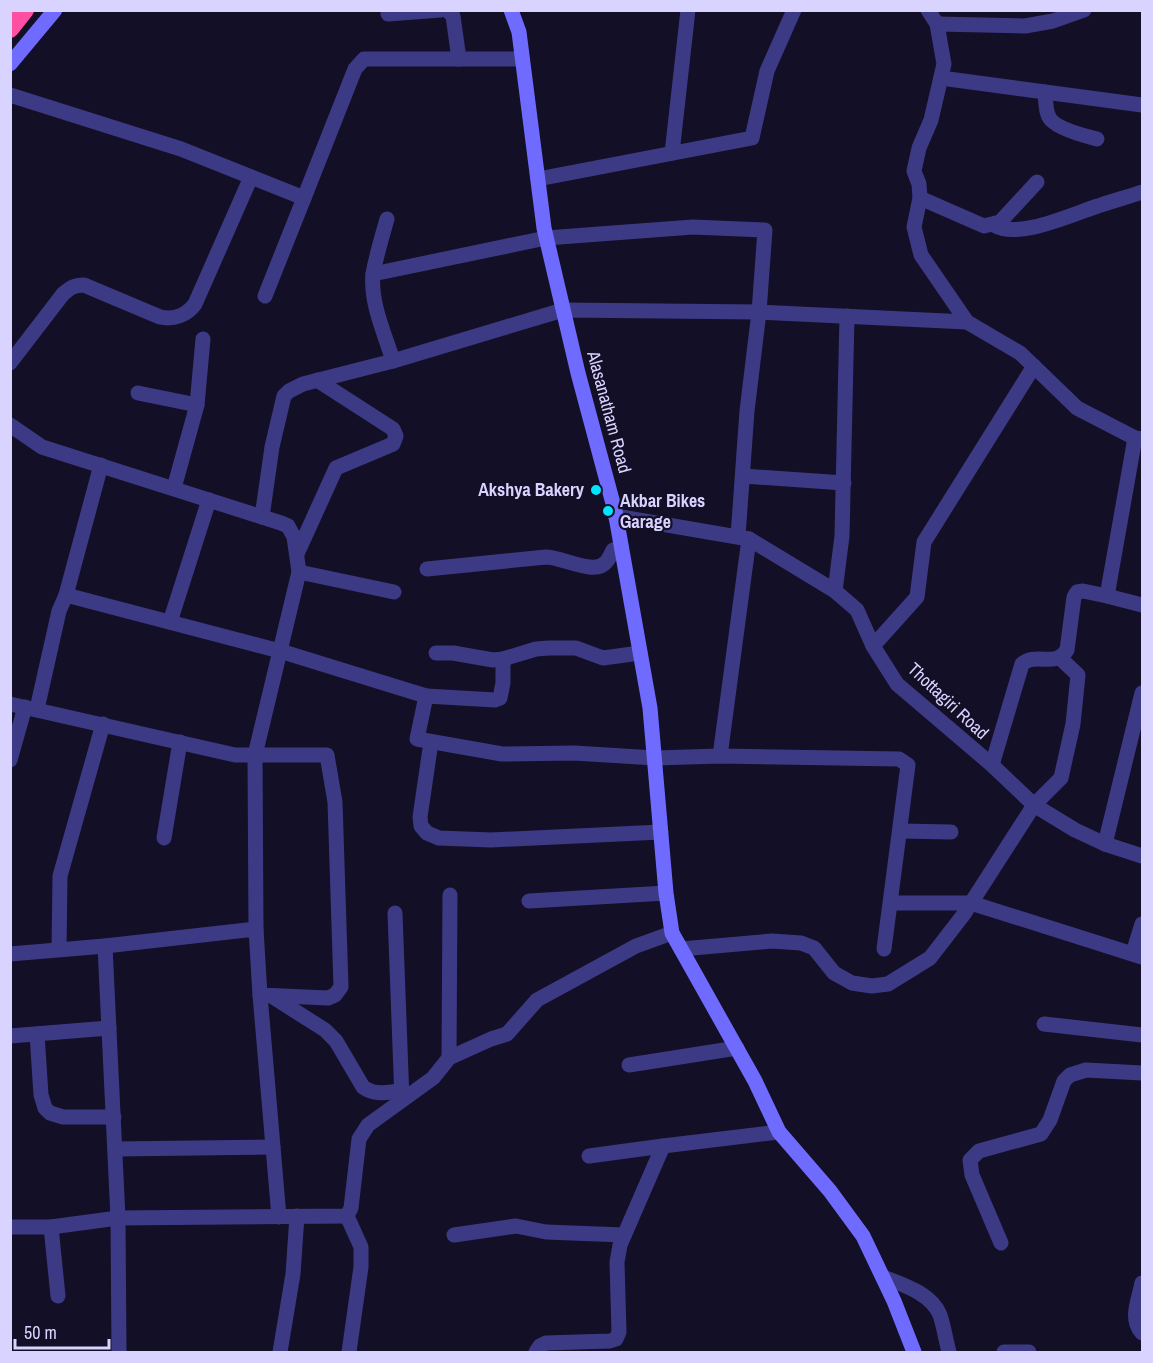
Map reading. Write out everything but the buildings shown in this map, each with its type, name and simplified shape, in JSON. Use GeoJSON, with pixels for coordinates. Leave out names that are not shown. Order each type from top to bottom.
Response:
{"type":"FeatureCollection","features":[{"type":"Feature","properties":{"kind":"highway"},"geometry":{"type":"LineString","coordinates":[[10,29],[25,10]]}},
{"type":"Feature","properties":{"kind":"main road"},"geometry":{"type":"LineString","coordinates":[[10,64],[55,10]]}},
{"type":"Feature","properties":{"kind":"main road","name":"Alasanatham Road"},"geometry":{"type":"LineString","coordinates":[[511,10],[519,32],[546,238],[615,516],[650,708],[666,893],[672,933]]}},
{"type":"Feature","properties":{"kind":"main road"},"geometry":{"type":"LineString","coordinates":[[672,933],[737,1048],[779,1132],[830,1191],[863,1236],[883,1276],[914,1353]]}},
{"type":"Feature","properties":{"kind":"street"},"geometry":{"type":"LineString","coordinates":[[388,14],[441,10]]}},
{"type":"Feature","properties":{"kind":"street"},"geometry":{"type":"LineString","coordinates":[[447,10],[453,16],[459,59]]}},
{"type":"Feature","properties":{"kind":"street"},"geometry":{"type":"LineString","coordinates":[[672,153],[688,10]]}},
{"type":"Feature","properties":{"kind":"street"},"geometry":{"type":"LineString","coordinates":[[538,179],[752,138],[767,71],[794,10]]}},
{"type":"Feature","properties":{"kind":"street"},"geometry":{"type":"LineString","coordinates":[[928,10],[937,24],[944,64],[931,120],[919,148],[914,171],[920,198],[914,227],[921,255],[967,322]]}},
{"type":"Feature","properties":{"kind":"street"},"geometry":{"type":"LineString","coordinates":[[937,24],[1025,26],[1053,21],[1084,10]]}},
{"type":"Feature","properties":{"kind":"street"},"geometry":{"type":"LineString","coordinates":[[265,296],[359,63],[364,59],[522,59]]}},
{"type":"Feature","properties":{"kind":"street"},"geometry":{"type":"LineString","coordinates":[[941,78],[1143,105]]}},
{"type":"Feature","properties":{"kind":"street"},"geometry":{"type":"LineString","coordinates":[[1045,92],[1046,109],[1053,123],[1097,139]]}},
{"type":"Feature","properties":{"kind":"street"},"geometry":{"type":"LineString","coordinates":[[10,96],[180,149],[304,198]]}},
{"type":"Feature","properties":{"kind":"street"},"geometry":{"type":"LineString","coordinates":[[10,363],[70,287],[84,285],[160,317],[173,318],[190,311],[251,177]]}},
{"type":"Feature","properties":{"kind":"street"},"geometry":{"type":"LineString","coordinates":[[920,198],[984,226],[994,225],[1000,222],[1037,182]]}},
{"type":"Feature","properties":{"kind":"street"},"geometry":{"type":"LineString","coordinates":[[994,225],[1000,229],[1040,225],[1143,192]]}},
{"type":"Feature","properties":{"kind":"street"},"geometry":{"type":"LineString","coordinates":[[387,219],[373,274],[375,305],[393,361]]}},
{"type":"Feature","properties":{"kind":"street"},"geometry":{"type":"LineString","coordinates":[[373,274],[546,238],[693,227],[765,230],[759,312],[747,411],[743,477],[743,537],[720,756]]}},
{"type":"Feature","properties":{"kind":"street"},"geometry":{"type":"LineString","coordinates":[[262,517],[272,447],[284,396],[289,391],[303,384],[393,361],[563,310],[759,312],[967,322],[1020,352],[1077,408],[1139,438],[1107,596]]}},
{"type":"Feature","properties":{"kind":"street"},"geometry":{"type":"LineString","coordinates":[[835,591],[842,536],[847,316]]}},
{"type":"Feature","properties":{"kind":"street"},"geometry":{"type":"LineString","coordinates":[[174,488],[197,405],[203,339]]}},
{"type":"Feature","properties":{"kind":"street"},"geometry":{"type":"LineString","coordinates":[[873,646],[917,597],[924,542],[1034,366]]}},
{"type":"Feature","properties":{"kind":"street"},"geometry":{"type":"LineString","coordinates":[[297,555],[336,468],[393,444],[396,436],[393,429],[317,380]]}},
{"type":"Feature","properties":{"kind":"street"},"geometry":{"type":"LineString","coordinates":[[138,393],[197,405]]}},
{"type":"Feature","properties":{"kind":"street"},"geometry":{"type":"LineString","coordinates":[[10,425],[42,447],[288,526],[294,537],[299,572],[255,754],[256,929],[266,996],[273,1147],[279,1217]]}},
{"type":"Feature","properties":{"kind":"street"},"geometry":{"type":"LineString","coordinates":[[10,760],[24,707],[66,595],[101,465]]}},
{"type":"Feature","properties":{"kind":"street"},"geometry":{"type":"LineString","coordinates":[[743,477],[844,483]]}},
{"type":"Feature","properties":{"kind":"street"},"geometry":{"type":"LineString","coordinates":[[170,622],[209,500]]}},
{"type":"Feature","properties":{"kind":"street","name":"Thottagiri Road"},"geometry":{"type":"LineString","coordinates":[[615,516],[743,537],[835,591],[857,610],[873,646],[897,684],[992,765],[1034,805],[1075,830],[1105,844],[1143,856]]}},
{"type":"Feature","properties":{"kind":"street"},"geometry":{"type":"LineString","coordinates":[[427,569],[546,557],[597,567],[606,563],[613,550],[621,547]]}},
{"type":"Feature","properties":{"kind":"street"},"geometry":{"type":"LineString","coordinates":[[299,572],[394,592]]}},
{"type":"Feature","properties":{"kind":"street"},"geometry":{"type":"LineString","coordinates":[[992,765],[1022,664],[1030,659],[1053,660],[1059,658],[1067,650],[1076,594],[1083,591],[1143,605]]}},
{"type":"Feature","properties":{"kind":"street"},"geometry":{"type":"LineString","coordinates":[[66,595],[280,651],[426,696],[495,700],[500,698],[503,659]]}},
{"type":"Feature","properties":{"kind":"street"},"geometry":{"type":"LineString","coordinates":[[436,653],[453,653],[493,660],[549,648],[576,648],[603,658],[640,653]]}},
{"type":"Feature","properties":{"kind":"street"},"geometry":{"type":"LineString","coordinates":[[681,948],[772,941],[801,943],[813,948],[834,973],[852,983],[872,986],[888,984],[930,958],[971,903],[1034,805],[1060,778],[1072,724],[1078,675],[1059,658]]}},
{"type":"Feature","properties":{"kind":"street"},"geometry":{"type":"LineString","coordinates":[[1105,844],[1143,693]]}},
{"type":"Feature","properties":{"kind":"street"},"geometry":{"type":"LineString","coordinates":[[426,696],[417,740],[502,754],[574,753],[655,758],[720,756],[898,759],[908,765],[884,949]]}},
{"type":"Feature","properties":{"kind":"street"},"geometry":{"type":"LineString","coordinates":[[24,707],[236,754],[327,754],[335,802],[341,987],[335,995],[328,999],[266,996]]}},
{"type":"Feature","properties":{"kind":"street"},"geometry":{"type":"LineString","coordinates":[[59,949],[60,876],[103,724]]}},
{"type":"Feature","properties":{"kind":"street"},"geometry":{"type":"LineString","coordinates":[[164,838],[180,742]]}},
{"type":"Feature","properties":{"kind":"street"},"geometry":{"type":"LineString","coordinates":[[430,742],[420,817],[421,826],[427,833],[438,838],[491,840],[661,832]]}},
{"type":"Feature","properties":{"kind":"street"},"geometry":{"type":"LineString","coordinates":[[901,831],[951,832]]}},
{"type":"Feature","properties":{"kind":"street"},"geometry":{"type":"LineString","coordinates":[[529,901],[666,893]]}},
{"type":"Feature","properties":{"kind":"street"},"geometry":{"type":"LineString","coordinates":[[449,1058],[450,895]]}},
{"type":"Feature","properties":{"kind":"street"},"geometry":{"type":"LineString","coordinates":[[891,903],[971,903],[1138,955],[1143,924]]}},
{"type":"Feature","properties":{"kind":"street"},"geometry":{"type":"LineString","coordinates":[[395,913],[402,1096]]}},
{"type":"Feature","properties":{"kind":"street"},"geometry":{"type":"LineString","coordinates":[[10,954],[256,929]]}},
{"type":"Feature","properties":{"kind":"street"},"geometry":{"type":"LineString","coordinates":[[347,1216],[351,1208],[359,1138],[368,1125],[402,1096],[433,1078],[449,1058],[507,1034],[537,1000],[636,946],[672,933]]}},
{"type":"Feature","properties":{"kind":"street"},"geometry":{"type":"LineString","coordinates":[[105,946],[116,1149],[118,1353]]}},
{"type":"Feature","properties":{"kind":"street"},"geometry":{"type":"LineString","coordinates":[[266,996],[325,1030],[336,1041],[363,1087],[376,1093],[402,1096]]}},
{"type":"Feature","properties":{"kind":"street"},"geometry":{"type":"LineString","coordinates":[[1044,1024],[1143,1035]]}},
{"type":"Feature","properties":{"kind":"street"},"geometry":{"type":"LineString","coordinates":[[10,1036],[109,1028]]}},
{"type":"Feature","properties":{"kind":"street"},"geometry":{"type":"LineString","coordinates":[[37,1034],[41,1095],[45,1108],[50,1113],[63,1117],[114,1117]]}},
{"type":"Feature","properties":{"kind":"street"},"geometry":{"type":"LineString","coordinates":[[629,1065],[737,1048]]}},
{"type":"Feature","properties":{"kind":"street"},"geometry":{"type":"LineString","coordinates":[[1001,1243],[972,1175],[970,1160],[979,1151],[1041,1134],[1050,1120],[1064,1081],[1070,1075],[1086,1070],[1143,1073]]}},
{"type":"Feature","properties":{"kind":"street"},"geometry":{"type":"LineString","coordinates":[[589,1156],[779,1132]]}},
{"type":"Feature","properties":{"kind":"street"},"geometry":{"type":"LineString","coordinates":[[536,1353],[540,1346],[546,1343],[610,1341],[616,1338],[619,1332],[617,1262],[620,1245],[663,1146]]}},
{"type":"Feature","properties":{"kind":"street"},"geometry":{"type":"LineString","coordinates":[[116,1149],[273,1147]]}},
{"type":"Feature","properties":{"kind":"street"},"geometry":{"type":"LineString","coordinates":[[280,1353],[293,1275],[297,1216]]}},
{"type":"Feature","properties":{"kind":"street"},"geometry":{"type":"LineString","coordinates":[[10,1227],[51,1227],[118,1218],[347,1216]]}},
{"type":"Feature","properties":{"kind":"street"},"geometry":{"type":"LineString","coordinates":[[347,1216],[362,1247],[350,1353]]}},
{"type":"Feature","properties":{"kind":"street"},"geometry":{"type":"LineString","coordinates":[[454,1235],[516,1226],[546,1232],[624,1235]]}},
{"type":"Feature","properties":{"kind":"street"},"geometry":{"type":"LineString","coordinates":[[51,1227],[58,1296]]}},
{"type":"Feature","properties":{"kind":"street"},"geometry":{"type":"LineString","coordinates":[[883,1276],[912,1288],[933,1304],[940,1316],[949,1353]]}},
{"type":"Feature","properties":{"kind":"street"},"geometry":{"type":"LineString","coordinates":[[1143,1283],[1135,1315],[1136,1322],[1143,1333]]}},
{"type":"Feature","properties":{"kind":"street"},"geometry":{"type":"LineString","coordinates":[[1005,1353],[1029,1353]]}},
{"type":"Feature","properties":{"kind":"place","name":"Akshya Bakery"},"geometry":{"type":"Point","coordinates":[596,490]}},
{"type":"Feature","properties":{"kind":"place","name":"Akbar Bikes Garage"},"geometry":{"type":"Point","coordinates":[608,511]}}]}
